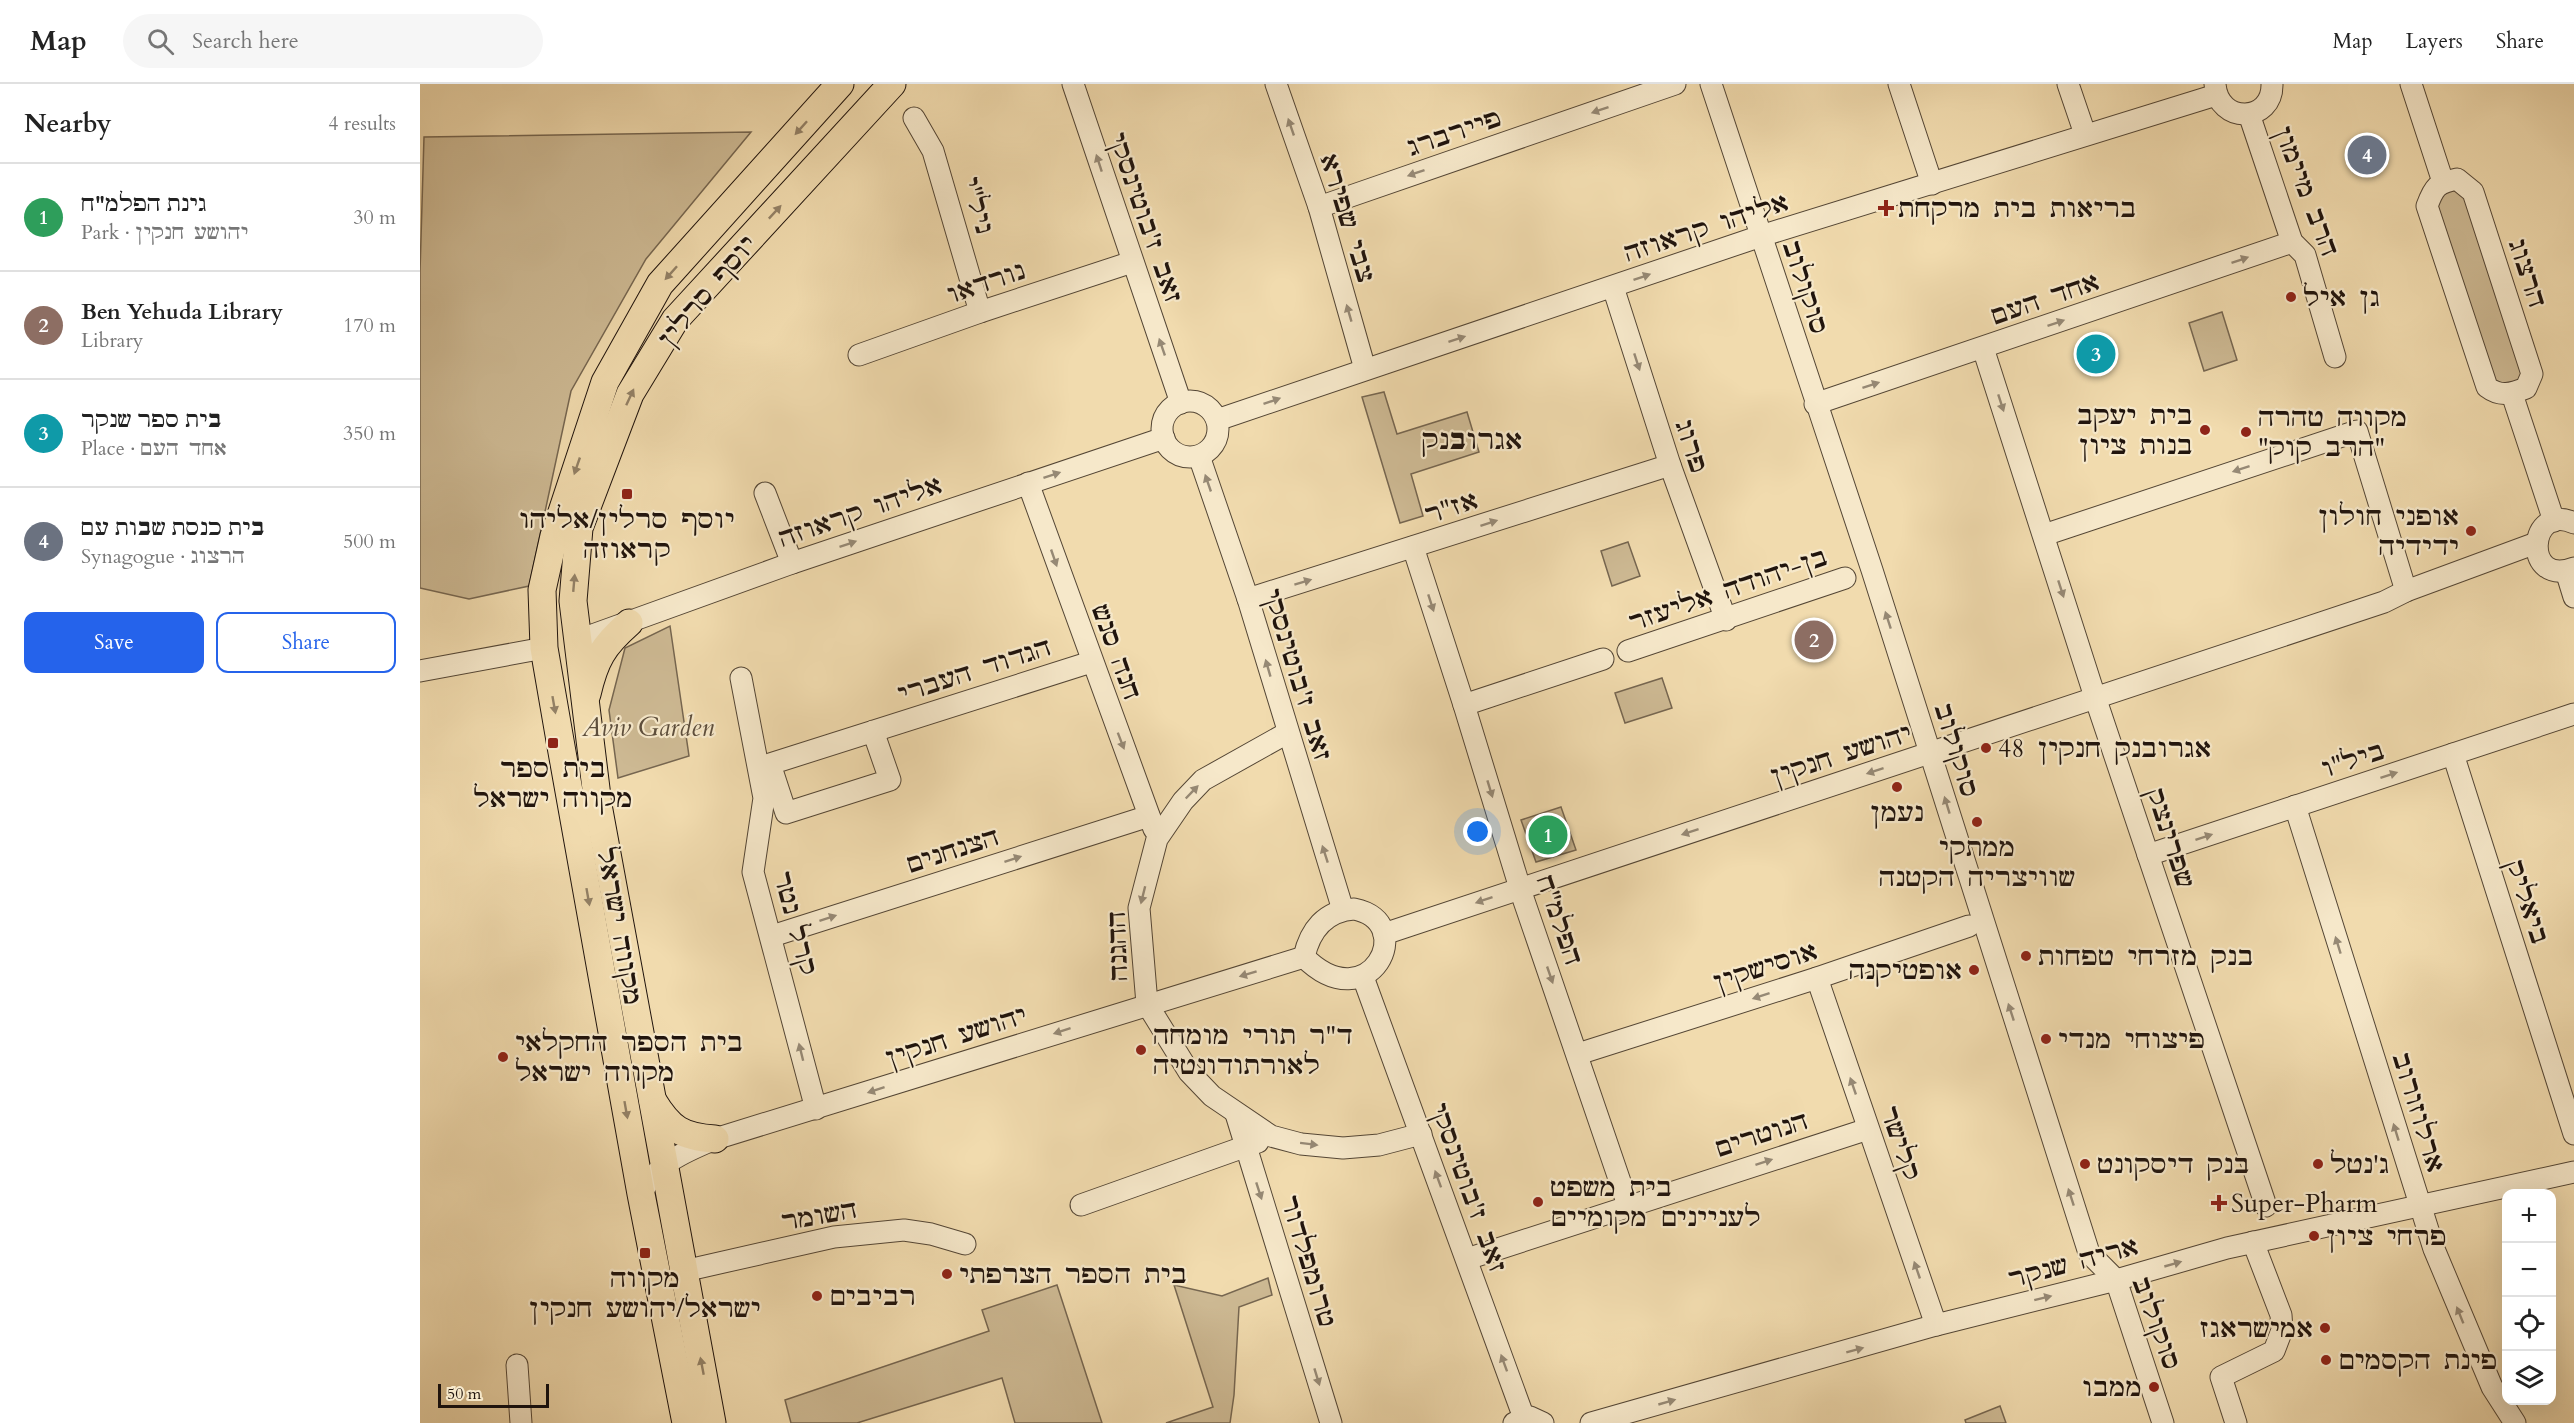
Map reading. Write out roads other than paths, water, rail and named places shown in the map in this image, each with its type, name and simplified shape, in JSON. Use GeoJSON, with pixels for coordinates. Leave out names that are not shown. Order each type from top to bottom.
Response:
{"type":"FeatureCollection","features":[{"type":"Feature","properties":{"kind":"main road","name":"יוסף סרלין"},"geometry":{"type":"LineString","coordinates":[[544,648],[542,590],[554,536],[605,382],[660,285],[840,84]]}},
{"type":"Feature","properties":{"kind":"main road","name":"יוסף סרלין"},"geometry":{"type":"LineString","coordinates":[[576,641],[573,601],[579,528],[630,394],[675,320],[892,84]]}},
{"type":"Feature","properties":{"kind":"main road"},"geometry":{"type":"LineString","coordinates":[[584,707],[592,671],[599,655],[610,640],[630,623]]}},
{"type":"Feature","properties":{"kind":"main road"},"geometry":{"type":"LineString","coordinates":[[544,648],[576,641]]}},
{"type":"Feature","properties":{"kind":"main road","name":"מקווה ישראל"},"geometry":{"type":"LineString","coordinates":[[576,641],[597,805],[712,1423]]}},
{"type":"Feature","properties":{"kind":"main road","name":"מקווה ישראל"},"geometry":{"type":"LineString","coordinates":[[544,648],[641,1194],[686,1423]]}},
{"type":"Feature","properties":{"kind":"main road"},"geometry":{"type":"LineString","coordinates":[[652,1099],[669,1124],[679,1131],[692,1137],[715,1139]]}},
{"type":"Feature","properties":{"kind":"street","name":"זאב ז'בוטינסקי"},"geometry":{"type":"LineString","coordinates":[[1073,84],[1181,403]]}},
{"type":"Feature","properties":{"kind":"street","name":"צבי שפירא"},"geometry":{"type":"LineString","coordinates":[[1276,84],[1318,207],[1365,369]]}},
{"type":"Feature","properties":{"kind":"street","name":"פיירברג"},"geometry":{"type":"LineString","coordinates":[[1318,207],[1676,84]]}},
{"type":"Feature","properties":{"kind":"street","name":"סוקולוב"},"geometry":{"type":"LineString","coordinates":[[1711,84],[1930,753],[2089,1253],[2116,1280],[2163,1423]]}},
{"type":"Feature","properties":{"kind":"street"},"geometry":{"type":"LineString","coordinates":[[1899,84],[1932,183]]}},
{"type":"Feature","properties":{"kind":"street"},"geometry":{"type":"LineString","coordinates":[[2068,84],[2085,134]]}},
{"type":"Feature","properties":{"kind":"street"},"geometry":{"type":"LineString","coordinates":[[2215,90],[2221,104],[2229,111],[2249,114],[2265,105],[2270,97],[2272,84]]}},
{"type":"Feature","properties":{"kind":"street"},"geometry":{"type":"LineString","coordinates":[[2411,84],[2443,182],[2433,190],[2427,206],[2487,387],[2495,393],[2512,394],[2564,522],[2542,529],[2537,550],[2550,568],[2570,569],[2574,597]]}},
{"type":"Feature","properties":{"kind":"street","name":"אליהו קראוזה"},"geometry":{"type":"LineString","coordinates":[[1217,420],[1761,236],[2085,134],[2215,90]]}},
{"type":"Feature","properties":{"kind":"street","name":"הרב מיימון"},"geometry":{"type":"LineString","coordinates":[[2249,114],[2292,242],[2305,255],[2335,357]]}},
{"type":"Feature","properties":{"kind":"street","name":"ניל\"י"},"geometry":{"type":"LineString","coordinates":[[914,118],[933,151],[980,312]]}},
{"type":"Feature","properties":{"kind":"street","name":"הרצוג"},"geometry":{"type":"LineString","coordinates":[[2443,182],[2457,179],[2473,192],[2477,203],[2532,374],[2526,388],[2512,394]]}},
{"type":"Feature","properties":{"kind":"street","name":"אחד העם"},"geometry":{"type":"LineString","coordinates":[[1815,404],[2292,242]]}},
{"type":"Feature","properties":{"kind":"street","name":"נורדאו"},"geometry":{"type":"LineString","coordinates":[[859,355],[1132,262]]}},
{"type":"Feature","properties":{"kind":"street","name":"פרוג"},"geometry":{"type":"LineString","coordinates":[[1613,287],[1670,465],[1726,620]]}},
{"type":"Feature","properties":{"kind":"street","name":"שפרינצק"},"geometry":{"type":"LineString","coordinates":[[1983,348],[2095,697],[2266,1206]]}},
{"type":"Feature","properties":{"kind":"street"},"geometry":{"type":"LineString","coordinates":[[1198,402],[1213,412],[1217,420],[1219,429],[1213,446],[1199,456],[1190,457],[1174,452],[1164,438],[1164,421],[1167,413],[1181,403],[1198,402]]}},
{"type":"Feature","properties":{"kind":"street"},"geometry":{"type":"LineString","coordinates":[[2044,535],[2357,431],[2406,591]]}},
{"type":"Feature","properties":{"kind":"street","name":"אליהו קראוזה"},"geometry":{"type":"LineString","coordinates":[[576,641],[792,563],[1164,438]]}},
{"type":"Feature","properties":{"kind":"street","name":"זאב ז'בוטינסקי"},"geometry":{"type":"LineString","coordinates":[[1199,456],[1248,599],[1287,733],[1343,910]]}},
{"type":"Feature","properties":{"kind":"street","name":"אז\"ר"},"geometry":{"type":"LineString","coordinates":[[1248,599],[1670,465]]}},
{"type":"Feature","properties":{"kind":"street","name":"חנה סנש"},"geometry":{"type":"LineString","coordinates":[[1028,483],[1091,662],[1157,838]]}},
{"type":"Feature","properties":{"kind":"street"},"geometry":{"type":"LineString","coordinates":[[765,493],[792,563]]}},
{"type":"Feature","properties":{"kind":"street","name":"הפלמ\"ח"},"geometry":{"type":"LineString","coordinates":[[1413,548],[1520,888],[1628,1205]]}},
{"type":"Feature","properties":{"kind":"street","name":"יהושע חנקין"},"geometry":{"type":"LineString","coordinates":[[1384,934],[2384,602],[2406,591],[2537,550]]}},
{"type":"Feature","properties":{"kind":"street","name":"יהושע חנקין"},"geometry":{"type":"LineString","coordinates":[[2384,602],[2409,599],[2528,557],[2537,550]]}},
{"type":"Feature","properties":{"kind":"street","name":"בן-יהודה אליעזר"},"geometry":{"type":"LineString","coordinates":[[1628,651],[1726,620],[1845,578]]}},
{"type":"Feature","properties":{"kind":"street"},"geometry":{"type":"LineString","coordinates":[[420,671],[544,648]]}},
{"type":"Feature","properties":{"kind":"street"},"geometry":{"type":"LineString","coordinates":[[1464,705],[1603,659]]}},
{"type":"Feature","properties":{"kind":"street","name":"הגדוד העברי"},"geometry":{"type":"LineString","coordinates":[[873,730],[890,780],[786,813],[770,764],[873,730],[1091,662]]}},
{"type":"Feature","properties":{"kind":"street","name":"קרל נטר"},"geometry":{"type":"LineString","coordinates":[[741,678],[764,798],[753,872],[772,936],[816,1109]]}},
{"type":"Feature","properties":{"kind":"street","name":"ביל\"ו"},"geometry":{"type":"LineString","coordinates":[[2148,855],[2574,714]]}},
{"type":"Feature","properties":{"kind":"street","name":"ההגנה"},"geometry":{"type":"LineString","coordinates":[[1287,733],[1203,780],[1183,801],[1157,838],[1139,908],[1147,1004],[1189,1072],[1212,1096],[1271,1136],[1302,1144],[1343,1148],[1379,1145],[1421,1134]]}},
{"type":"Feature","properties":{"kind":"street","name":"ביאליק"},"geometry":{"type":"LineString","coordinates":[[2453,754],[2574,1134]]}},
{"type":"Feature","properties":{"kind":"street","name":"ארלוזורוב"},"geometry":{"type":"LineString","coordinates":[[2295,806],[2434,1249],[2492,1387],[2515,1423]]}},
{"type":"Feature","properties":{"kind":"street","name":"הצנחנים"},"geometry":{"type":"LineString","coordinates":[[772,936],[1149,816]]}},
{"type":"Feature","properties":{"kind":"street"},"geometry":{"type":"LineString","coordinates":[[1343,910],[1364,911],[1374,916],[1381,924],[1384,934],[1383,951],[1379,961],[1363,977],[1338,979],[1315,968],[1304,957],[1316,927],[1330,916],[1343,910]]}},
{"type":"Feature","properties":{"kind":"street","name":"אוסישקין"},"geometry":{"type":"LineString","coordinates":[[1578,1054],[1817,978],[1969,926]]}},
{"type":"Feature","properties":{"kind":"street","name":"יהושע חנקין"},"geometry":{"type":"LineString","coordinates":[[641,1194],[663,1164],[715,1139],[1304,957]]}},
{"type":"Feature","properties":{"kind":"street","name":"זאב ז'בוטינסקי"},"geometry":{"type":"LineString","coordinates":[[1363,977],[1527,1421]]}},
{"type":"Feature","properties":{"kind":"street","name":"קלישר"},"geometry":{"type":"LineString","coordinates":[[1817,978],[1936,1325]]}},
{"type":"Feature","properties":{"kind":"street","name":"טרומפלדור"},"geometry":{"type":"LineString","coordinates":[[1236,1114],[1331,1423]]}},
{"type":"Feature","properties":{"kind":"street","name":"הנוטרים"},"geometry":{"type":"LineString","coordinates":[[1467,1259],[1868,1129]]}},
{"type":"Feature","properties":{"kind":"street"},"geometry":{"type":"LineString","coordinates":[[1081,1205],[1245,1148],[1271,1136]]}},
{"type":"Feature","properties":{"kind":"street","name":"אריה שנקר"},"geometry":{"type":"LineString","coordinates":[[1591,1423],[1936,1325],[2116,1280],[2253,1242],[2574,1172]]}},
{"type":"Feature","properties":{"kind":"street","name":"השומר"},"geometry":{"type":"LineString","coordinates":[[684,1271],[834,1238],[904,1230],[931,1234],[965,1244]]}},
{"type":"Feature","properties":{"kind":"street"},"geometry":{"type":"LineString","coordinates":[[2236,1423],[2221,1377],[2267,1356],[2274,1351],[2280,1336],[2281,1316],[2253,1242]]}},
{"type":"Feature","properties":{"kind":"street"},"geometry":{"type":"LineString","coordinates":[[517,1365],[521,1423]]}},
{"type":"Feature","properties":{"kind":"place","name":"בית כנסת שבות עם"},"geometry":{"type":"Point","coordinates":[2367,155]}},
{"type":"Feature","properties":{"kind":"place","name":"בריאות בית מרקחת"},"geometry":{"type":"Point","coordinates":[1886,208]}},
{"type":"Feature","properties":{"kind":"place","name":"גן איל"},"geometry":{"type":"Point","coordinates":[2291,297]}},
{"type":"Feature","properties":{"kind":"place","name":"בית ספר שנקר"},"geometry":{"type":"Point","coordinates":[2096,354]}},
{"type":"Feature","properties":{"kind":"place","name":"בית יעקב בנות ציון"},"geometry":{"type":"Point","coordinates":[2205,430]}},
{"type":"Feature","properties":{"kind":"place","name":"מקווה טהרה \"הרב קוק\""},"geometry":{"type":"Point","coordinates":[2246,432]}},
{"type":"Feature","properties":{"kind":"place","name":"יוסף סרלין/אליהו קראוזה"},"geometry":{"type":"Point","coordinates":[627,494]}},
{"type":"Feature","properties":{"kind":"place","name":"אופני חולון ידידיה"},"geometry":{"type":"Point","coordinates":[2471,531]}},
{"type":"Feature","properties":{"kind":"place","name":"Ben Yehuda Library"},"geometry":{"type":"Point","coordinates":[1814,640]}},
{"type":"Feature","properties":{"kind":"place","name":"בית ספר מקווה ישראל"},"geometry":{"type":"Point","coordinates":[553,743]}},
{"type":"Feature","properties":{"kind":"place","name":"אגרובנק חנקין 48"},"geometry":{"type":"Point","coordinates":[1986,748]}},
{"type":"Feature","properties":{"kind":"place","name":"נעמן"},"geometry":{"type":"Point","coordinates":[1897,787]}},
{"type":"Feature","properties":{"kind":"place","name":"ממתקי שוויצריה הקטנה"},"geometry":{"type":"Point","coordinates":[1977,822]}},
{"type":"Feature","properties":{"kind":"place","name":"גינת הפלמ\"ח"},"geometry":{"type":"Point","coordinates":[1548,835]}},
{"type":"Feature","properties":{"kind":"place","name":"בנק מזרחי טפחות"},"geometry":{"type":"Point","coordinates":[2026,956]}},
{"type":"Feature","properties":{"kind":"place","name":"אופטיקנה"},"geometry":{"type":"Point","coordinates":[1974,970]}},
{"type":"Feature","properties":{"kind":"place","name":"פיצוחי מנדי"},"geometry":{"type":"Point","coordinates":[2046,1039]}},
{"type":"Feature","properties":{"kind":"place","name":"ד\"ר תורי מומחה לאורתודונטיה"},"geometry":{"type":"Point","coordinates":[1141,1050]}},
{"type":"Feature","properties":{"kind":"place","name":"בית הספר החקלאי מקווה ישראל"},"geometry":{"type":"Point","coordinates":[503,1057]}},
{"type":"Feature","properties":{"kind":"place","name":"בנק דיסקונט"},"geometry":{"type":"Point","coordinates":[2085,1164]}},
{"type":"Feature","properties":{"kind":"place","name":"ג'נטל"},"geometry":{"type":"Point","coordinates":[2318,1164]}},
{"type":"Feature","properties":{"kind":"place","name":"בית משפט לעניינים מקומיים"},"geometry":{"type":"Point","coordinates":[1538,1202]}},
{"type":"Feature","properties":{"kind":"place","name":"Super-Pharm"},"geometry":{"type":"Point","coordinates":[2219,1203]}},
{"type":"Feature","properties":{"kind":"place","name":"פרחי ציון"},"geometry":{"type":"Point","coordinates":[2314,1236]}},
{"type":"Feature","properties":{"kind":"place","name":"מקווה ישראל/יהושע חנקין"},"geometry":{"type":"Point","coordinates":[645,1253]}},
{"type":"Feature","properties":{"kind":"place","name":"בית הספר הצרפתי"},"geometry":{"type":"Point","coordinates":[947,1274]}},
{"type":"Feature","properties":{"kind":"place","name":"רביבים"},"geometry":{"type":"Point","coordinates":[817,1296]}},
{"type":"Feature","properties":{"kind":"place","name":"אמישראגז"},"geometry":{"type":"Point","coordinates":[2325,1328]}},
{"type":"Feature","properties":{"kind":"place","name":"פינת הקסמים"},"geometry":{"type":"Point","coordinates":[2326,1360]}},
{"type":"Feature","properties":{"kind":"place","name":"ממבו"},"geometry":{"type":"Point","coordinates":[2154,1387]}},
{"type":"Feature","properties":{"kind":"district","name":"אגרובנק"},"geometry":{"type":"Point","coordinates":[1472,440]}},
{"type":"Feature","properties":{"kind":"park label","name":"Aviv Garden"},"geometry":{"type":"Point","coordinates":[648,727]}}]}
